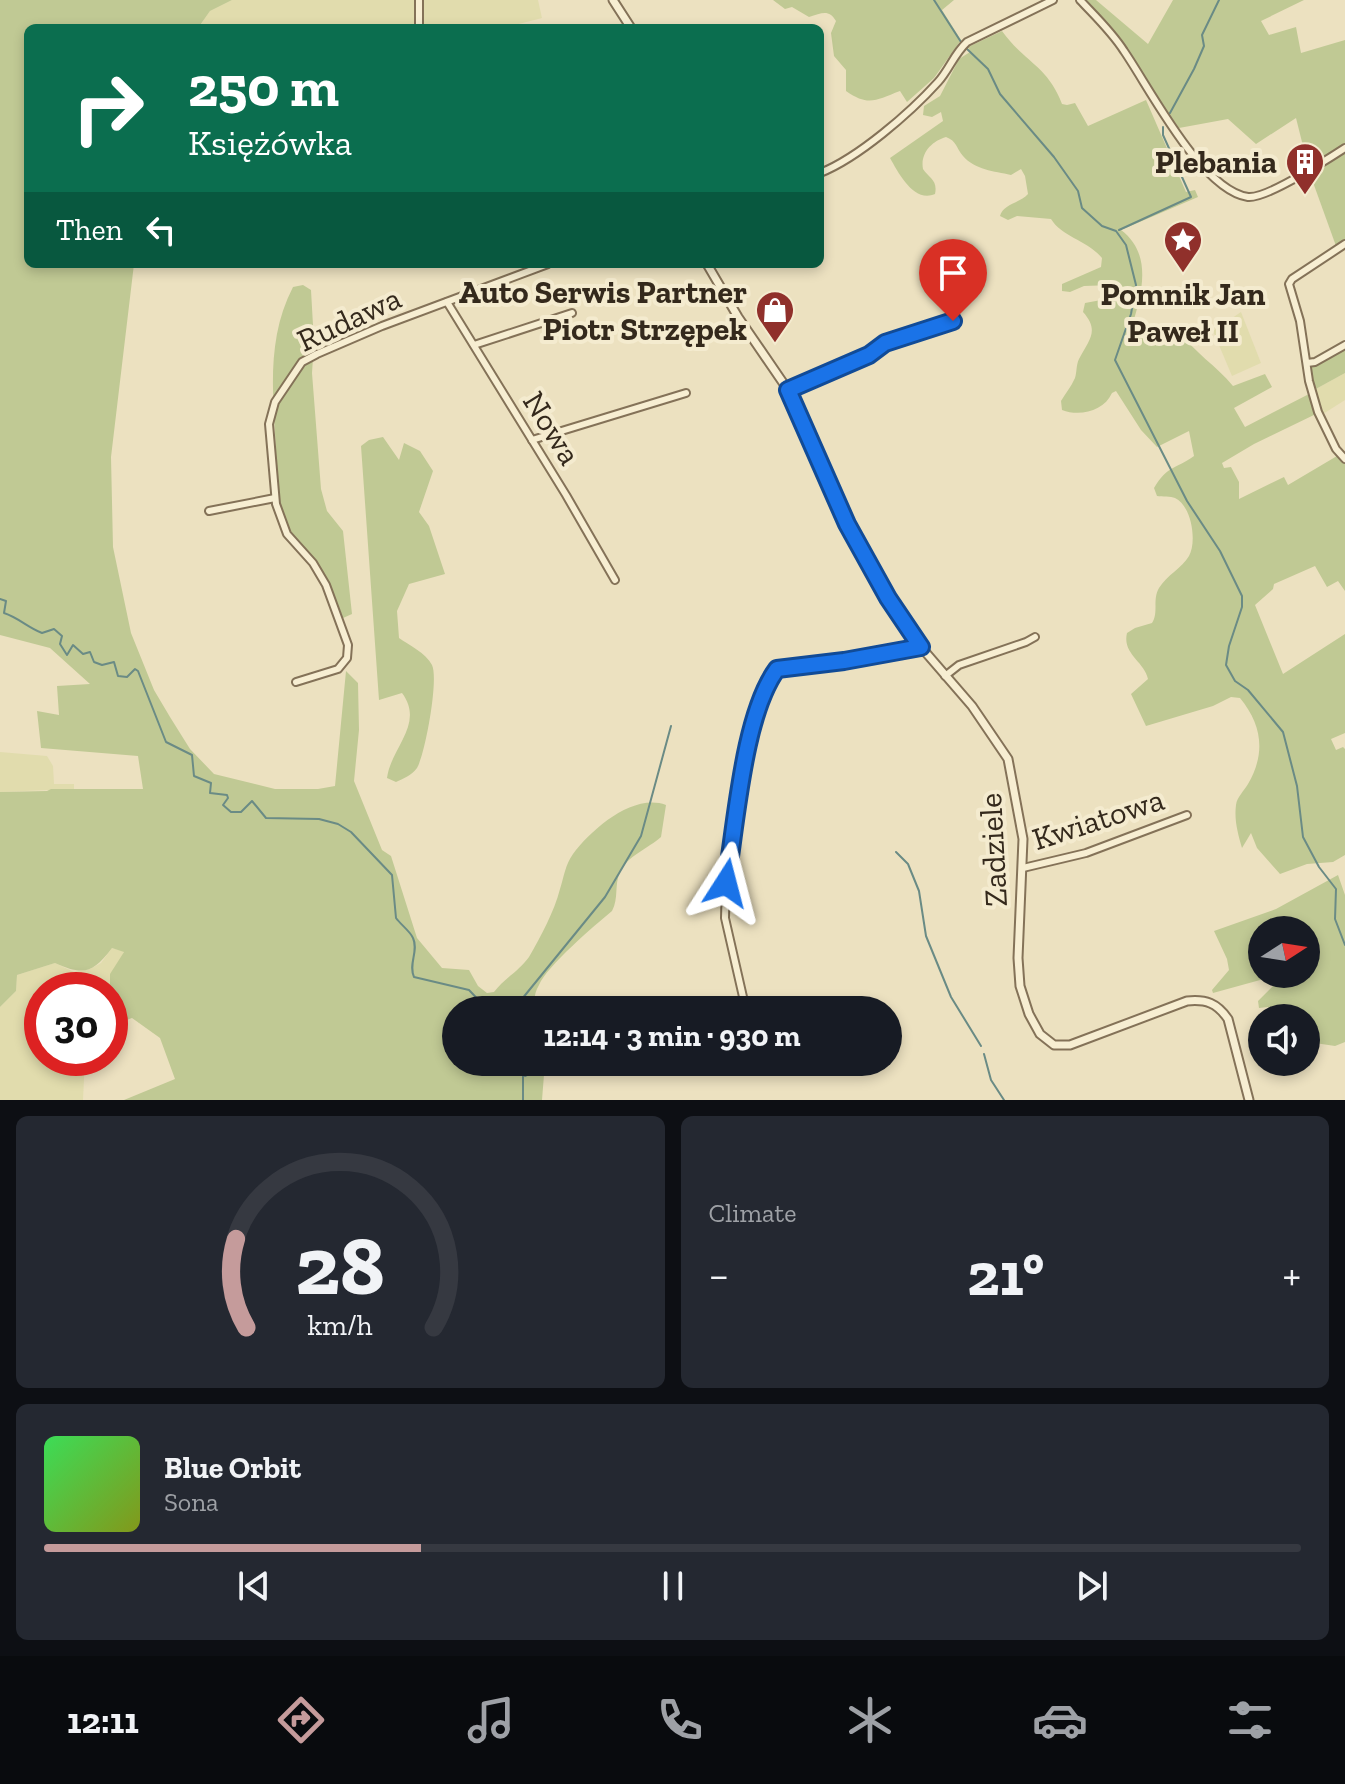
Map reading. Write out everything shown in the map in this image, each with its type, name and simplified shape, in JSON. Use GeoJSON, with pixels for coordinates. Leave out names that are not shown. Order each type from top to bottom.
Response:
{"type":"FeatureCollection","features":[{"type":"Feature","properties":{"kind":"street"},"geometry":{"type":"LineString","coordinates":[[419,0],[419,24]]}},
{"type":"Feature","properties":{"kind":"street"},"geometry":{"type":"LineString","coordinates":[[613,0],[628,24]]}},
{"type":"Feature","properties":{"kind":"street"},"geometry":{"type":"LineString","coordinates":[[824,171],[853,156],[916,103],[940,80],[957,51],[967,42],[1053,0]]}},
{"type":"Feature","properties":{"kind":"street"},"geometry":{"type":"LineString","coordinates":[[1080,0],[1123,49],[1148,93],[1186,147],[1209,171],[1239,194],[1251,198],[1305,173],[1345,148]]}},
{"type":"Feature","properties":{"kind":"street"},"geometry":{"type":"LineString","coordinates":[[1345,244],[1290,282],[1318,412],[1336,449],[1345,459]]}},
{"type":"Feature","properties":{"kind":"street","name":"Rudawa"},"geometry":{"type":"LineString","coordinates":[[296,682],[338,669],[347,658],[348,645],[326,585],[313,563],[287,534],[275,498],[269,424],[275,402],[302,362],[382,326],[537,268]]}},
{"type":"Feature","properties":{"kind":"street","name":"Zadziele"},"geometry":{"type":"LineString","coordinates":[[709,268],[738,317],[788,390],[847,524],[888,598],[921,647],[972,706],[1008,759],[1022,825],[1020,986],[1029,1014],[1045,1040],[1061,1047],[1070,1045],[1187,1001],[1207,1001],[1228,1019],[1249,1100]]}},
{"type":"Feature","properties":{"kind":"street","name":"Nowa"},"geometry":{"type":"LineString","coordinates":[[447,302],[615,580]]}},
{"type":"Feature","properties":{"kind":"street"},"geometry":{"type":"LineString","coordinates":[[474,345],[572,313]]}},
{"type":"Feature","properties":{"kind":"street"},"geometry":{"type":"LineString","coordinates":[[788,390],[869,355],[885,343],[953,321]]}},
{"type":"Feature","properties":{"kind":"street"},"geometry":{"type":"LineString","coordinates":[[1307,363],[1315,362],[1345,345]]}},
{"type":"Feature","properties":{"kind":"street"},"geometry":{"type":"LineString","coordinates":[[532,440],[686,393]]}},
{"type":"Feature","properties":{"kind":"street"},"geometry":{"type":"LineString","coordinates":[[209,511],[275,498]]}},
{"type":"Feature","properties":{"kind":"street"},"geometry":{"type":"LineString","coordinates":[[945,676],[959,665],[1035,637]]}},
{"type":"Feature","properties":{"kind":"street"},"geometry":{"type":"LineString","coordinates":[[743,996],[725,918],[726,883],[746,755],[767,684],[777,669],[921,647]]}},
{"type":"Feature","properties":{"kind":"street","name":"Kwiatowa"},"geometry":{"type":"LineString","coordinates":[[1023,868],[1086,853],[1187,815]]}},
{"type":"Feature","properties":{"kind":"shaded area"},"geometry":{"type":"Polygon","coordinates":[[[232,0],[414,0],[415,24],[201,24],[210,11],[232,0]]]}},
{"type":"Feature","properties":{"kind":"shaded area"},"geometry":{"type":"Polygon","coordinates":[[[424,0],[538,0],[542,18],[519,24],[422,24],[421,4],[424,0]]]}},
{"type":"Feature","properties":{"kind":"shaded area"},"geometry":{"type":"Polygon","coordinates":[[[1241,312],[1261,363],[1232,376],[1213,331],[1241,312]]]}},
{"type":"Feature","properties":{"kind":"shaded area"},"geometry":{"type":"Polygon","coordinates":[[[1345,373],[1345,400],[1323,414],[1314,390],[1345,373]]]}},
{"type":"Feature","properties":{"kind":"shaded area"},"geometry":{"type":"Polygon","coordinates":[[[0,752],[47,756],[53,766],[54,784],[74,784],[74,789],[0,792],[0,752]]]}},
{"type":"Feature","properties":{"kind":"shaded area"},"geometry":{"type":"Polygon","coordinates":[[[112,948],[124,951],[118,972],[74,972],[90,969],[101,963],[112,948]]]}},
{"type":"Feature","properties":{"kind":"shaded area"},"geometry":{"type":"Polygon","coordinates":[[[55,963],[74,972],[26,972],[55,963]]]}},
{"type":"Feature","properties":{"kind":"shaded area"},"geometry":{"type":"Polygon","coordinates":[[[24,973],[24,1076],[84,1076],[83,1100],[0,1100],[0,1007],[16,991],[17,975],[24,973]]]}},
{"type":"Feature","properties":{"kind":"green space"},"geometry":{"type":"Polygon","coordinates":[[[0,0],[232,0],[210,11],[201,24],[24,24],[24,268],[134,268],[111,457],[113,547],[131,633],[154,690],[190,749],[214,774],[275,789],[318,789],[335,786],[346,671],[358,683],[359,730],[354,781],[382,850],[391,856],[417,938],[442,968],[469,970],[478,986],[487,993],[494,992],[529,957],[551,915],[568,862],[581,844],[602,824],[627,809],[640,804],[666,805],[661,837],[623,866],[612,911],[551,967],[535,996],[442,996],[442,1076],[544,1076],[542,1100],[124,1100],[175,1079],[160,1038],[132,1018],[128,1019],[128,972],[111,972],[124,952],[112,948],[99,963],[87,970],[73,970],[55,963],[17,975],[16,991],[0,1007],[0,792],[143,789],[138,756],[41,748],[37,711],[59,715],[57,686],[90,684],[50,648],[0,635],[0,0]]]}},
{"type":"Feature","properties":{"kind":"green space"},"geometry":{"type":"Polygon","coordinates":[[[773,0],[954,0],[942,10],[961,40],[934,78],[907,102],[900,91],[878,99],[861,99],[846,91],[846,70],[834,56],[831,33],[836,21],[833,17],[825,13],[809,17],[792,7],[785,9],[773,0]]]}},
{"type":"Feature","properties":{"kind":"green space"},"geometry":{"type":"Polygon","coordinates":[[[1085,0],[1096,0],[1148,44],[1173,0],[1304,0],[1261,21],[1269,35],[1296,27],[1301,53],[1345,40],[1345,143],[1308,166],[1296,118],[1256,144],[1228,119],[1179,128],[1117,39],[1085,0]]]}},
{"type":"Feature","properties":{"kind":"green space"},"geometry":{"type":"Polygon","coordinates":[[[1002,31],[1043,72],[1062,104],[1075,103],[1088,126],[1146,100],[1186,192],[1195,190],[1198,197],[1121,230],[1138,250],[1141,262],[1141,287],[1132,326],[1148,340],[1180,331],[1233,386],[1265,374],[1272,387],[1234,408],[1245,427],[1309,394],[1318,413],[1222,463],[1224,468],[1231,467],[1239,482],[1239,499],[1284,477],[1288,485],[1337,456],[1345,462],[1345,591],[1338,581],[1327,587],[1315,566],[1274,584],[1273,589],[1255,605],[1283,674],[1345,634],[1345,733],[1331,739],[1336,750],[1345,749],[1345,855],[1333,862],[1307,864],[1280,874],[1257,848],[1251,833],[1242,848],[1236,805],[1254,773],[1259,740],[1253,718],[1240,698],[1231,697],[1213,706],[1146,726],[1131,694],[1148,679],[1130,652],[1127,633],[1152,623],[1159,588],[1189,556],[1193,542],[1189,516],[1181,502],[1175,498],[1157,496],[1154,488],[1168,471],[1194,456],[1189,431],[1157,447],[1141,430],[1116,391],[1091,411],[1076,413],[1062,410],[1061,401],[1075,378],[1078,361],[1091,336],[1091,325],[1083,312],[1085,303],[1112,298],[1119,293],[1113,285],[1084,286],[1070,292],[1062,291],[1062,284],[1101,267],[1102,258],[1051,219],[1017,216],[1008,220],[1000,216],[1005,209],[1028,194],[1021,169],[1011,175],[979,167],[968,161],[946,137],[936,141],[923,158],[923,169],[935,185],[935,194],[927,196],[908,185],[890,158],[943,121],[941,112],[932,117],[923,115],[924,106],[940,96],[959,59],[970,52],[968,47],[1002,31]]]}},
{"type":"Feature","properties":{"kind":"green space"},"geometry":{"type":"Polygon","coordinates":[[[1345,151],[1345,241],[1336,246],[1310,174],[1345,151]]]}},
{"type":"Feature","properties":{"kind":"green space"},"geometry":{"type":"Polygon","coordinates":[[[303,285],[311,290],[312,373],[321,489],[327,511],[343,531],[352,614],[343,618],[329,584],[286,523],[279,497],[273,388],[275,347],[284,307],[293,287],[303,285]]]}},
{"type":"Feature","properties":{"kind":"green space"},"geometry":{"type":"Polygon","coordinates":[[[1345,348],[1345,373],[1314,390],[1310,366],[1345,348]]]}},
{"type":"Feature","properties":{"kind":"green space"},"geometry":{"type":"Polygon","coordinates":[[[383,437],[399,460],[404,443],[420,451],[433,471],[419,512],[429,526],[445,574],[409,584],[397,611],[399,638],[422,653],[432,665],[434,685],[424,748],[417,768],[396,782],[387,778],[405,736],[410,715],[402,693],[379,700],[361,446],[369,440],[383,437]]]}},
{"type":"Feature","properties":{"kind":"green space"},"geometry":{"type":"Polygon","coordinates":[[[1338,875],[1345,895],[1345,1042],[1335,1046],[1320,1044],[1320,1004],[1258,1004],[1271,988],[1320,988],[1320,916],[1256,916],[1276,909],[1338,875]]]}},
{"type":"Feature","properties":{"kind":"green space"},"geometry":{"type":"Polygon","coordinates":[[[1248,919],[1248,983],[1213,993],[1212,990],[1229,970],[1214,931],[1248,919]]]}},
{"type":"Feature","properties":{"kind":"waterway"},"geometry":{"type":"LineString","coordinates":[[934,0],[961,42]]}},
{"type":"Feature","properties":{"kind":"waterway"},"geometry":{"type":"LineString","coordinates":[[1170,113],[1204,46],[1202,35],[1219,0]]}},
{"type":"Feature","properties":{"kind":"waterway"},"geometry":{"type":"LineString","coordinates":[[966,48],[988,69],[1000,94],[1054,157],[1078,191],[1082,208],[1102,226],[1116,231],[1126,245],[1136,285],[1131,314],[1115,360],[1187,501],[1220,551],[1242,596],[1242,607],[1226,665],[1235,681],[1248,690],[1283,732],[1297,786],[1303,837],[1319,867],[1336,889],[1335,919],[1345,945]]}},
{"type":"Feature","properties":{"kind":"waterway"},"geometry":{"type":"LineString","coordinates":[[1119,230],[1191,197],[1163,135],[1163,127]]}},
{"type":"Feature","properties":{"kind":"waterway"},"geometry":{"type":"LineString","coordinates":[[0,599],[6,601],[4,613],[42,633],[54,629],[62,636],[60,644],[67,655],[73,645],[83,654],[90,652],[94,662],[102,665],[114,662],[118,676],[127,677],[135,669],[138,671],[166,742],[192,755],[194,776],[211,783],[210,793],[227,795],[223,805],[231,812],[241,812],[252,801],[266,818],[319,819],[338,824],[351,832],[392,875],[396,918],[415,943],[414,977],[469,990],[475,996]]}},
{"type":"Feature","properties":{"kind":"waterway"},"geometry":{"type":"LineString","coordinates":[[524,996],[605,897],[641,836],[671,726]]}},
{"type":"Feature","properties":{"kind":"waterway"},"geometry":{"type":"LineString","coordinates":[[896,852],[908,864],[919,891],[926,936],[951,997],[981,1046]]}},
{"type":"Feature","properties":{"kind":"waterway"},"geometry":{"type":"LineString","coordinates":[[984,1054],[991,1080],[1004,1100]]}},
{"type":"Feature","properties":{"kind":"waterway"},"geometry":{"type":"LineString","coordinates":[[523,1076],[523,1100]]}},
{"type":"Feature","properties":{"kind":"place","name":"Plebania"},"geometry":{"type":"Point","coordinates":[1305,196]}},
{"type":"Feature","properties":{"kind":"place","name":"Pomnik Jan Paweł II"},"geometry":{"type":"Point","coordinates":[1183,274]}},
{"type":"Feature","properties":{"kind":"place","name":"Auto Serwis Partner Piotr Strzępek"},"geometry":{"type":"Point","coordinates":[775,344]}},
{"type":"Feature","properties":{"kind":"route"},"geometry":{"type":"LineString","coordinates":[[726,883],[746,755],[767,684],[777,669],[921,647],[888,598],[847,524],[788,390],[869,355],[885,343],[953,321]]}}]}
